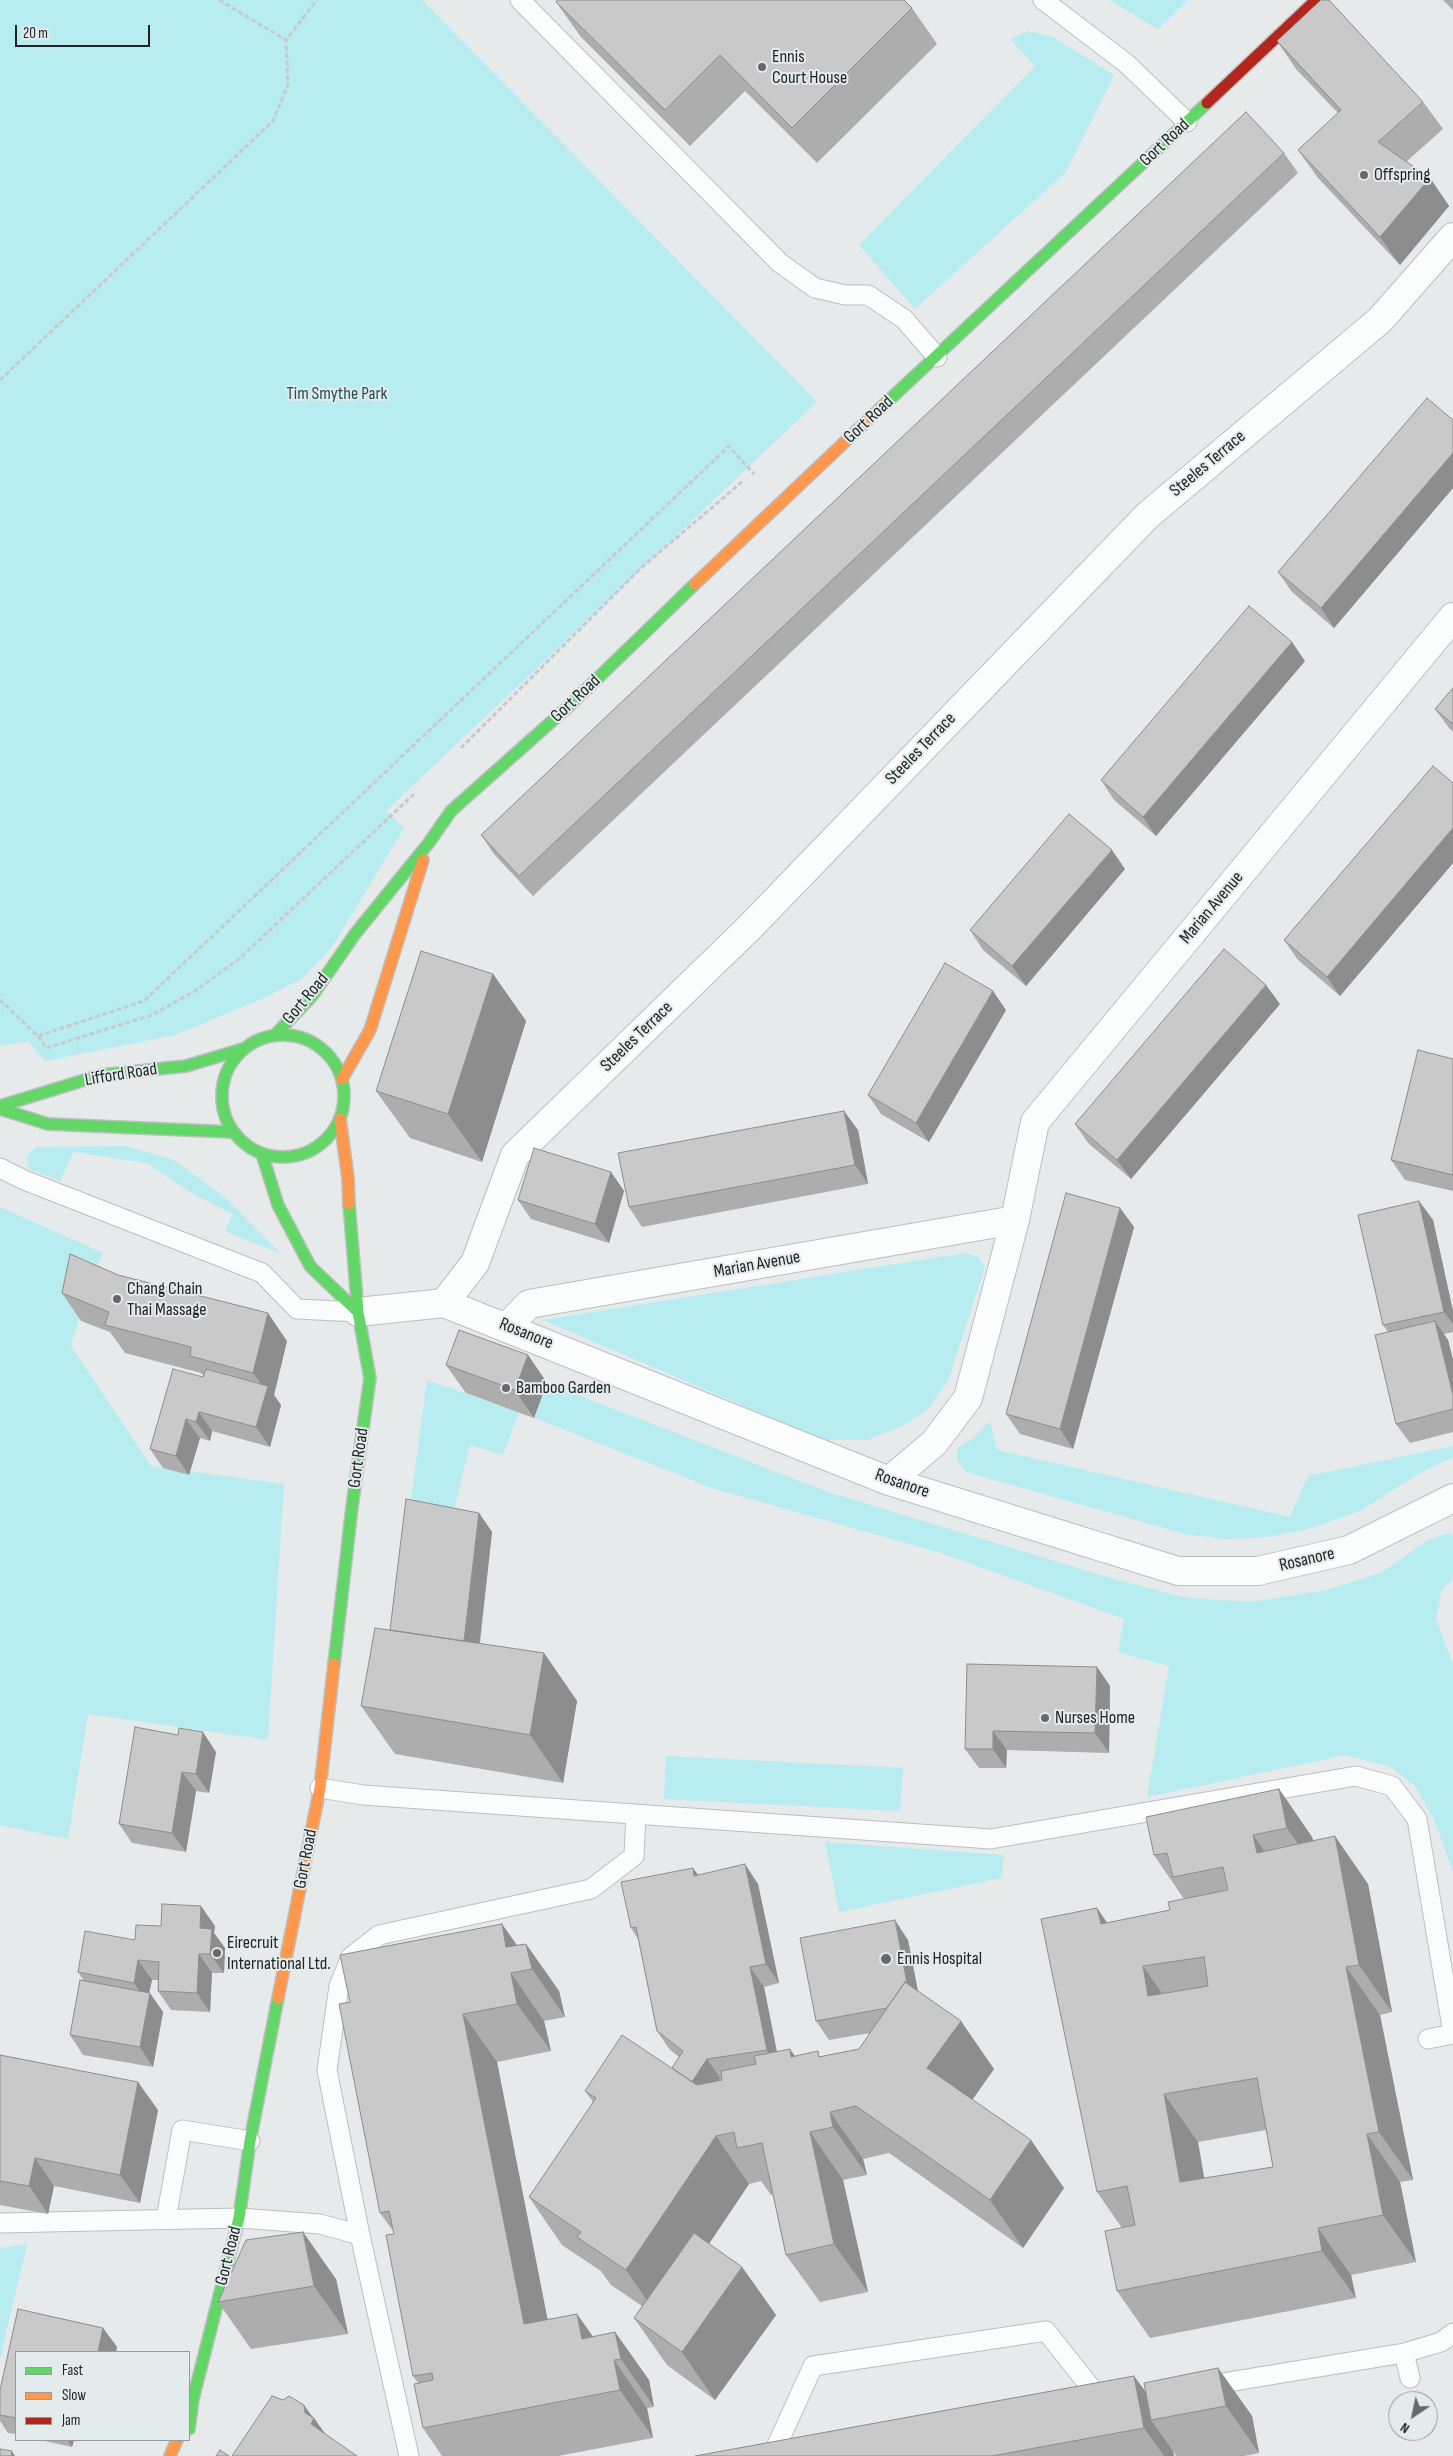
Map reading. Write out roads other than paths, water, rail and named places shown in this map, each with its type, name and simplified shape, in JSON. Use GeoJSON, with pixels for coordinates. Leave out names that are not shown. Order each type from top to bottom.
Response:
{"type":"FeatureCollection","features":[{"type":"Feature","properties":{"kind":"main road","name":"Gort Road"},"geometry":{"type":"LineString","coordinates":[[276,1034],[312,996],[355,934],[428,844],[451,811],[569,706],[780,503],[1316,0]]}},
{"type":"Feature","properties":{"kind":"main road","name":"Gort Road"},"geometry":{"type":"LineString","coordinates":[[342,1079],[370,1030],[428,844]]}},
{"type":"Feature","properties":{"kind":"main road"},"geometry":{"type":"LineString","coordinates":[[276,1034],[293,1034],[309,1040],[330,1056],[342,1079],[344,1099],[340,1119],[331,1135],[316,1148],[300,1155],[280,1158],[262,1154],[245,1145],[232,1132],[224,1115],[221,1096],[223,1079],[231,1062],[243,1049],[258,1039],[276,1034]]}},
{"type":"Feature","properties":{"kind":"main road","name":"Lifford Road"},"geometry":{"type":"LineString","coordinates":[[0,1108],[101,1075],[186,1066],[243,1049]]}},
{"type":"Feature","properties":{"kind":"main road","name":"Lifford Road"},"geometry":{"type":"LineString","coordinates":[[0,1108],[48,1124],[170,1131],[232,1132]]}},
{"type":"Feature","properties":{"kind":"main road","name":"Gort Road"},"geometry":{"type":"LineString","coordinates":[[190,2416],[191,2404],[239,2218],[250,2140],[320,1788],[352,1507],[370,1378],[358,1312],[350,1236],[348,1178],[340,1119]]}},
{"type":"Feature","properties":{"kind":"main road"},"geometry":{"type":"LineString","coordinates":[[262,1154],[278,1205],[310,1266],[358,1312]]}},
{"type":"Feature","properties":{"kind":"main road"},"geometry":{"type":"LineString","coordinates":[[170,2456],[177,2441]]}},
{"type":"Feature","properties":{"kind":"street","name":"Steeles Terrace"},"geometry":{"type":"LineString","coordinates":[[444,1303],[475,1264],[515,1155],[749,928],[1148,515],[1380,320],[1453,237]]}},
{"type":"Feature","properties":{"kind":"street","name":"Marian Avenue"},"geometry":{"type":"LineString","coordinates":[[889,1480],[934,1443],[968,1398],[1015,1220],[1035,1122],[1453,617]]}},
{"type":"Feature","properties":{"kind":"street","name":"Marian Avenue"},"geometry":{"type":"LineString","coordinates":[[508,1326],[529,1304],[1015,1220]]}},
{"type":"Feature","properties":{"kind":"street","name":"Rosanore"},"geometry":{"type":"LineString","coordinates":[[358,1312],[444,1303],[508,1326],[889,1480],[1178,1571],[1258,1571],[1349,1550],[1453,1498]]}},
{"type":"Feature","properties":{"kind":"lane"},"geometry":{"type":"LineString","coordinates":[[520,0],[780,263],[815,288],[844,295],[868,295],[904,319],[937,357]]}},
{"type":"Feature","properties":{"kind":"lane"},"geometry":{"type":"LineString","coordinates":[[1043,0],[1127,64],[1187,122]]}},
{"type":"Feature","properties":{"kind":"lane"},"geometry":{"type":"LineString","coordinates":[[0,1168],[24,1180],[262,1273],[297,1309],[358,1312]]}},
{"type":"Feature","properties":{"kind":"lane"},"geometry":{"type":"LineString","coordinates":[[320,1788],[363,1794],[991,1839],[1356,1776],[1392,1786],[1417,1819],[1453,2033],[1428,2039]]}},
{"type":"Feature","properties":{"kind":"lane"},"geometry":{"type":"LineString","coordinates":[[409,2456],[360,2235],[328,2070],[339,1986],[351,1957],[379,1935],[591,1889],[634,1856],[636,1814]]}},
{"type":"Feature","properties":{"kind":"lane"},"geometry":{"type":"LineString","coordinates":[[166,2219],[182,2130],[250,2140]]}},
{"type":"Feature","properties":{"kind":"lane"},"geometry":{"type":"LineString","coordinates":[[0,2223],[239,2218],[320,2224],[360,2235]]}},
{"type":"Feature","properties":{"kind":"lane"},"geometry":{"type":"LineString","coordinates":[[772,2456],[813,2366],[1046,2331],[1101,2403],[1121,2400]]}},
{"type":"Feature","properties":{"kind":"lane"},"geometry":{"type":"LineString","coordinates":[[1189,2388],[1404,2353],[1441,2342],[1453,2333]]}},
{"type":"Feature","properties":{"kind":"lane"},"geometry":{"type":"LineString","coordinates":[[1404,2353],[1410,2378]]}},
{"type":"Feature","properties":{"kind":"place","name":"Ennis Court House"},"geometry":{"type":"Point","coordinates":[762,67]}},
{"type":"Feature","properties":{"kind":"place","name":"Offspring"},"geometry":{"type":"Point","coordinates":[1364,175]}},
{"type":"Feature","properties":{"kind":"place","name":"Chang Chain Thai Massage"},"geometry":{"type":"Point","coordinates":[117,1299]}},
{"type":"Feature","properties":{"kind":"place","name":"Bamboo Garden"},"geometry":{"type":"Point","coordinates":[506,1388]}},
{"type":"Feature","properties":{"kind":"place","name":"Nurses Home"},"geometry":{"type":"Point","coordinates":[1045,1718]}},
{"type":"Feature","properties":{"kind":"place","name":"Eirecruit International Ltd."},"geometry":{"type":"Point","coordinates":[217,1953]}},
{"type":"Feature","properties":{"kind":"place","name":"Ennis Hospital"},"geometry":{"type":"Point","coordinates":[886,1959]}},
{"type":"Feature","properties":{"kind":"park label","name":"Tim Smythe Park"},"geometry":{"type":"Point","coordinates":[337,394]}}]}
